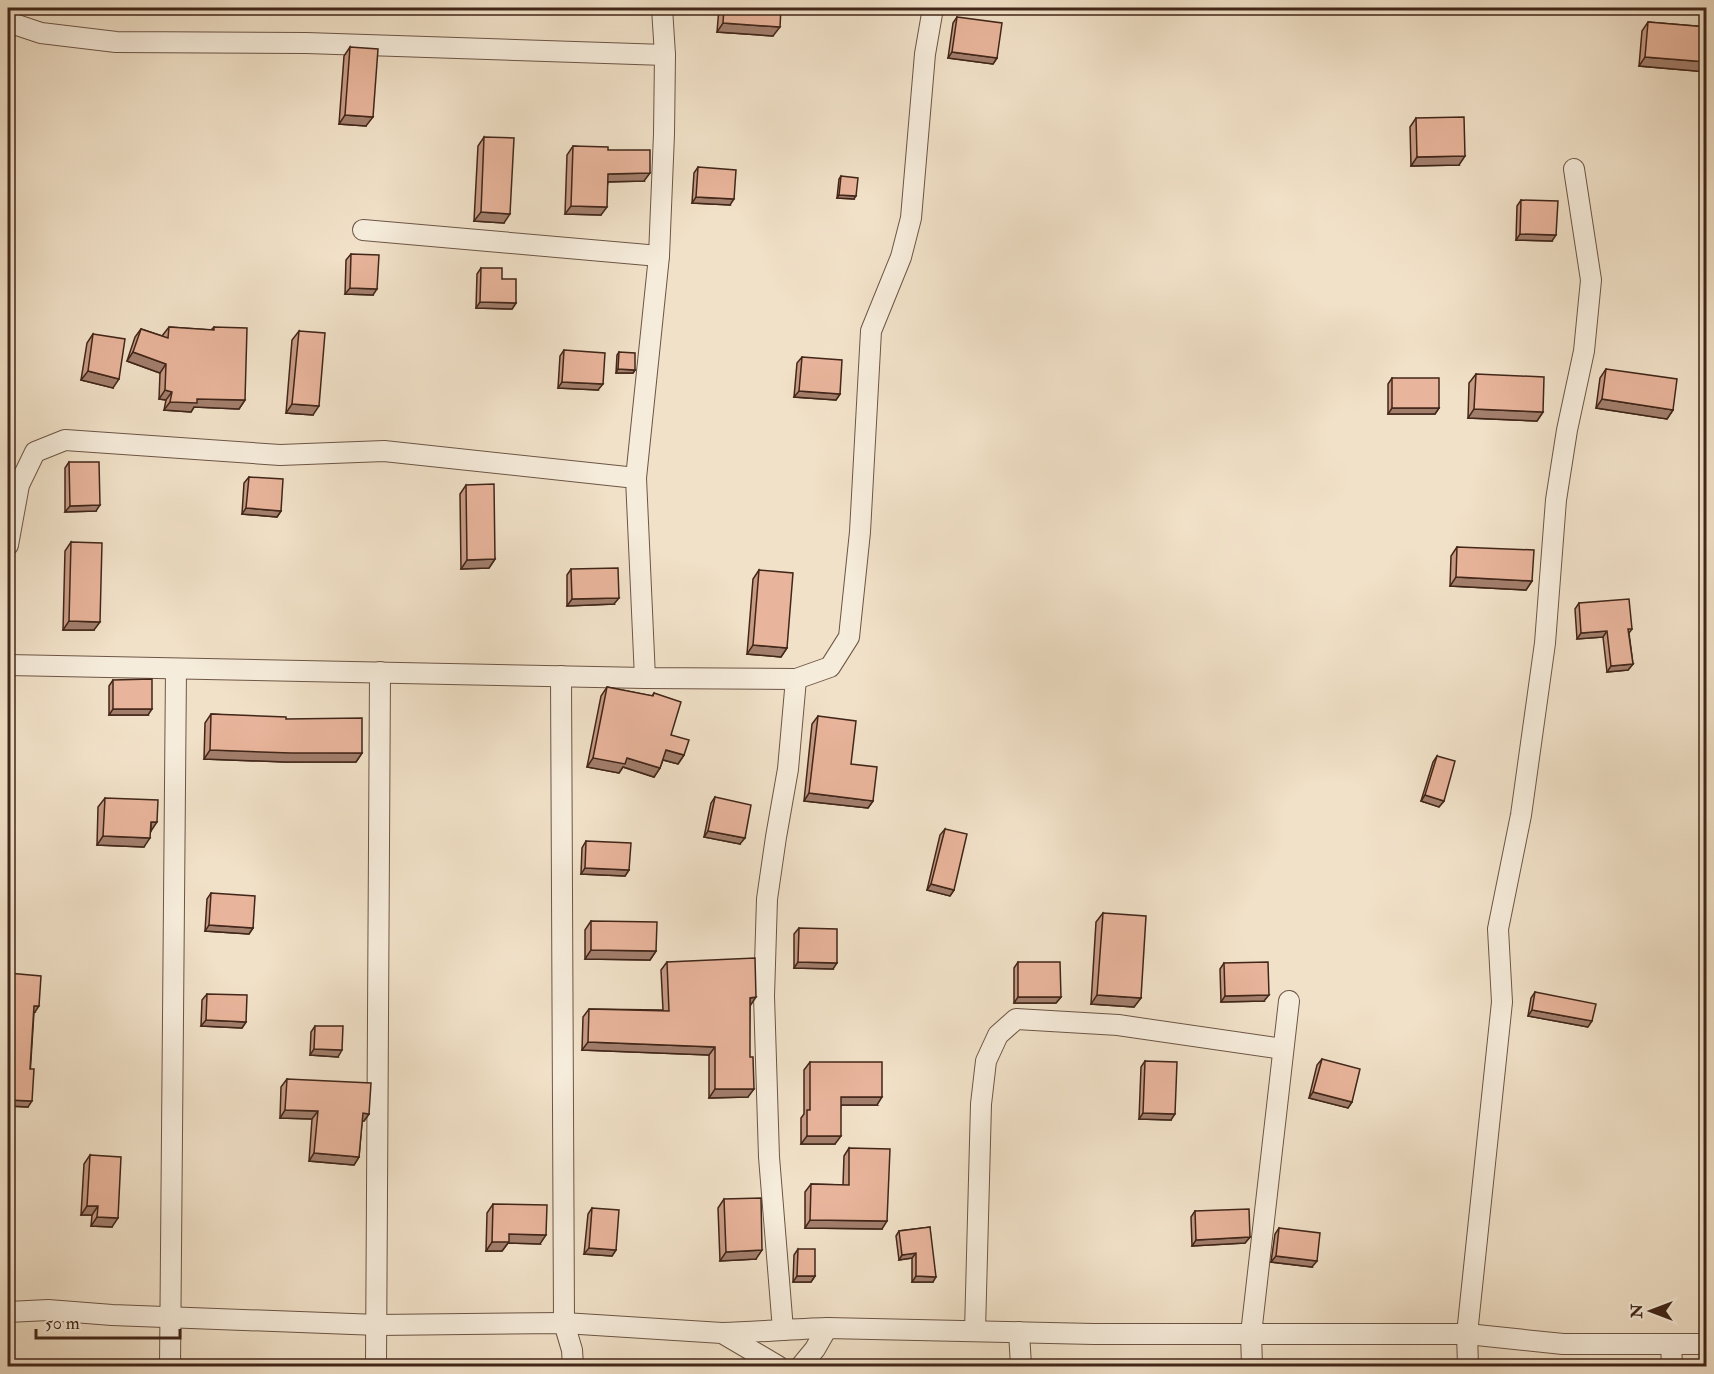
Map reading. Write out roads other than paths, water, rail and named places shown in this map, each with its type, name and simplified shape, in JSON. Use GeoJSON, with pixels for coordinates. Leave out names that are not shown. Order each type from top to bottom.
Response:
{"type":"FeatureCollection","features":[{"type":"Feature","properties":{"kind":"street"},"geometry":{"type":"LineString","coordinates":[[645,678],[636,478],[659,256],[665,55],[662,8]]}},
{"type":"Feature","properties":{"kind":"street"},"geometry":{"type":"LineString","coordinates":[[8,665],[796,680],[830,667],[849,637],[860,532],[871,331],[901,257],[911,218],[925,54],[933,8]]}},
{"type":"Feature","properties":{"kind":"street"},"geometry":{"type":"LineString","coordinates":[[8,22],[41,33],[116,42],[306,42],[665,55]]}},
{"type":"Feature","properties":{"kind":"street"},"geometry":{"type":"LineString","coordinates":[[1468,1366],[1467,1334],[1502,1002],[1498,929],[1522,804],[1545,643],[1556,500],[1567,430],[1584,351],[1591,280],[1574,169]]}},
{"type":"Feature","properties":{"kind":"street"},"geometry":{"type":"LineString","coordinates":[[363,230],[659,256]]}},
{"type":"Feature","properties":{"kind":"street"},"geometry":{"type":"LineString","coordinates":[[8,545],[19,486],[35,452],[65,440],[280,455],[384,451],[636,478]]}},
{"type":"Feature","properties":{"kind":"street"},"geometry":{"type":"LineString","coordinates":[[170,1366],[176,669]]}},
{"type":"Feature","properties":{"kind":"street"},"geometry":{"type":"LineString","coordinates":[[376,1366],[380,672]]}},
{"type":"Feature","properties":{"kind":"street"},"geometry":{"type":"LineString","coordinates":[[561,676],[564,1323],[572,1350],[573,1366]]}},
{"type":"Feature","properties":{"kind":"street"},"geometry":{"type":"LineString","coordinates":[[783,1330],[769,1157],[764,996],[767,899],[788,769],[796,680]]}},
{"type":"Feature","properties":{"kind":"street"},"geometry":{"type":"LineString","coordinates":[[1252,1366],[1251,1334],[1289,1001]]}},
{"type":"Feature","properties":{"kind":"street"},"geometry":{"type":"LineString","coordinates":[[975,1331],[981,1104],[986,1061],[998,1035],[1016,1019],[1118,1024],[1283,1049]]}},
{"type":"Feature","properties":{"kind":"street"},"geometry":{"type":"LineString","coordinates":[[8,1312],[48,1310],[112,1316],[378,1325],[564,1323],[722,1333],[827,1328],[1019,1332],[1467,1334],[1563,1344],[1707,1344]]}},
{"type":"Feature","properties":{"kind":"street"},"geometry":{"type":"LineString","coordinates":[[801,1366],[815,1349],[827,1328]]}},
{"type":"Feature","properties":{"kind":"street"},"geometry":{"type":"LineString","coordinates":[[1019,1332],[1021,1366]]}},
{"type":"Feature","properties":{"kind":"street"},"geometry":{"type":"LineString","coordinates":[[722,1333],[778,1366]]}},
{"type":"Feature","properties":{"kind":"street"},"geometry":{"type":"LineString","coordinates":[[1671,1344],[1672,1366]]}}]}
